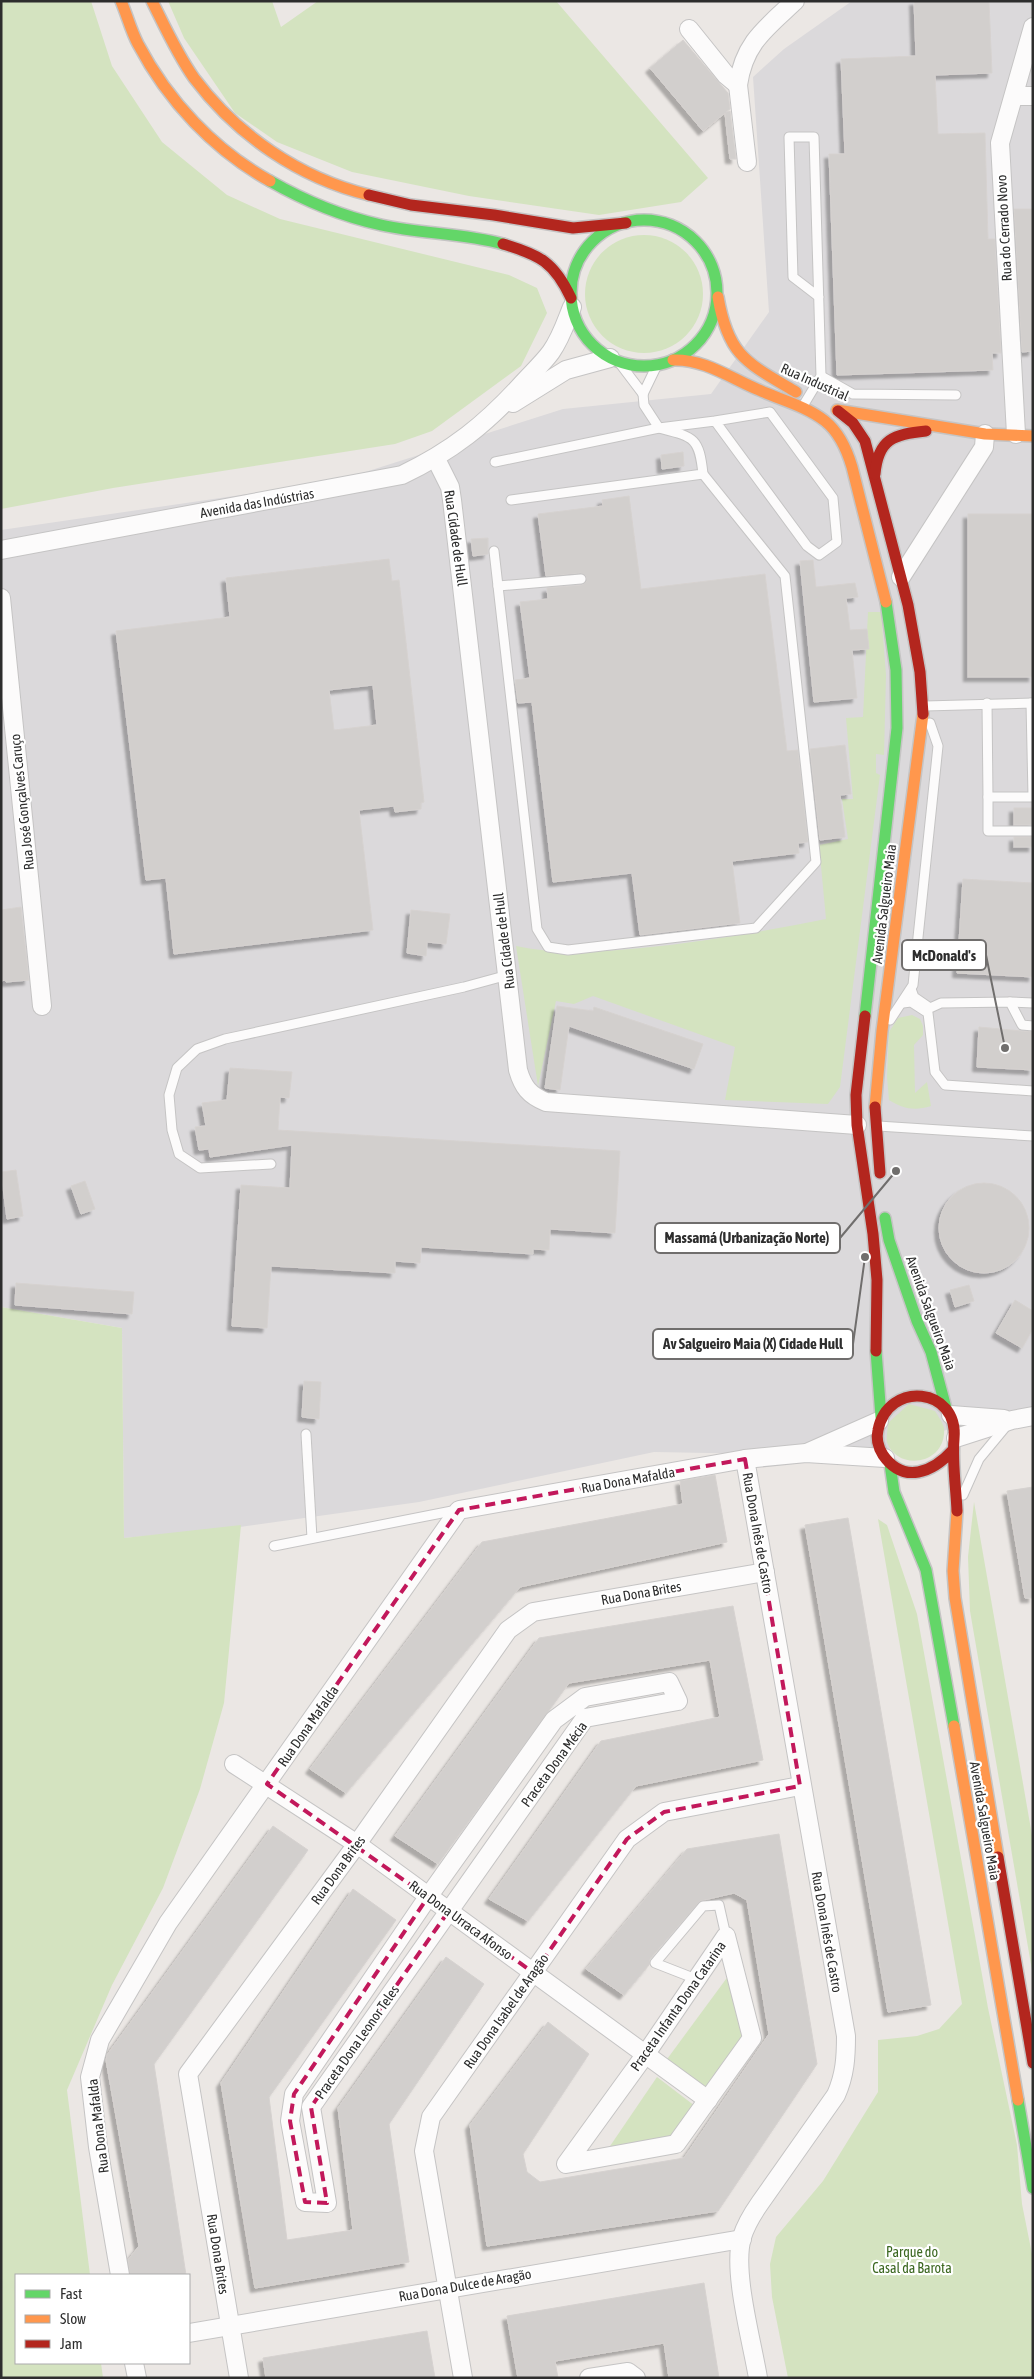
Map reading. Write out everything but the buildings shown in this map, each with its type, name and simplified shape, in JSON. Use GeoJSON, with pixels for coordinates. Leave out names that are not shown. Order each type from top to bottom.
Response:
{"type":"FeatureCollection","features":[{"type":"Feature","properties":{"kind":"main road"},"geometry":{"type":"LineString","coordinates":[[121,1],[139,44],[159,79],[181,109],[212,141],[244,166],[277,187],[312,204],[381,225],[477,239],[531,252],[560,275],[572,302],[577,322],[585,337],[596,349],[614,360],[637,366],[657,365],[673,360],[688,352],[700,341],[715,311],[717,295],[712,265],[704,252],[689,236],[670,225],[656,221],[573,228],[403,204],[329,183],[261,146],[207,97],[185,67],[165,34],[152,1]]}},
{"type":"Feature","properties":{"kind":"main road"},"geometry":{"type":"LineString","coordinates":[[572,302],[572,284],[581,256],[600,235],[626,223]]}},
{"type":"Feature","properties":{"kind":"main road","name":"Rua Industrial"},"geometry":{"type":"LineString","coordinates":[[717,295],[726,330],[736,350],[770,378],[812,403],[826,422]]}},
{"type":"Feature","properties":{"kind":"main road","name":"Rua Industrial"},"geometry":{"type":"LineString","coordinates":[[673,360],[694,361],[758,390],[838,411],[950,430],[985,434],[1024,435]]}},
{"type":"Feature","properties":{"kind":"main road","name":"Avenida Salgueiro Maia"},"geometry":{"type":"LineString","coordinates":[[838,411],[853,423],[865,441],[911,610],[920,656],[924,706],[882,1031],[876,1126],[881,1185]]}},
{"type":"Feature","properties":{"kind":"main road","name":"Avenida Salgueiro Maia"},"geometry":{"type":"LineString","coordinates":[[826,422],[842,441],[849,458],[881,579],[893,636],[899,688],[897,728],[872,966],[856,1095],[857,1126],[873,1234],[877,1280],[876,1361],[880,1419],[878,1440],[888,1461],[894,1492],[926,1570],[931,1592],[1033,2188]]}},
{"type":"Feature","properties":{"kind":"main road","name":"Rua Industrial"},"geometry":{"type":"LineString","coordinates":[[875,479],[878,453],[888,440],[908,432],[950,430]]}},
{"type":"Feature","properties":{"kind":"main road","name":"Avenida Salgueiro Maia"},"geometry":{"type":"LineString","coordinates":[[884,1207],[889,1240],[917,1322],[931,1352],[948,1412],[955,1427],[957,1512],[954,1592],[970,1698],[1033,2063]]}},
{"type":"Feature","properties":{"kind":"main road"},"geometry":{"type":"LineString","coordinates":[[880,1419],[891,1404],[906,1396],[927,1396],[948,1412]]}},
{"type":"Feature","properties":{"kind":"main road"},"geometry":{"type":"LineString","coordinates":[[888,1461],[913,1473],[925,1473],[937,1468],[946,1460],[954,1444]]}},
{"type":"Feature","properties":{"kind":"street"},"geometry":{"type":"LineString","coordinates":[[747,162],[738,85],[740,68],[749,47],[795,1]]}},
{"type":"Feature","properties":{"kind":"street","name":"Rua do Cerrado Novo"},"geometry":{"type":"LineString","coordinates":[[1024,435],[1000,143],[1033,27]]}},
{"type":"Feature","properties":{"kind":"street"},"geometry":{"type":"LineString","coordinates":[[689,29],[726,76],[738,85]]}},
{"type":"Feature","properties":{"kind":"street"},"geometry":{"type":"LineString","coordinates":[[1014,96],[1033,96]]}},
{"type":"Feature","properties":{"kind":"street","name":"Avenida das Indústrias"},"geometry":{"type":"LineString","coordinates":[[496,414],[551,352],[562,333],[572,302]]}},
{"type":"Feature","properties":{"kind":"street","name":"Avenida das Indústrias"},"geometry":{"type":"LineString","coordinates":[[1,550],[402,475],[436,459],[464,441],[496,414],[566,370],[614,360]]}},
{"type":"Feature","properties":{"kind":"street"},"geometry":{"type":"LineString","coordinates":[[901,577],[984,447],[985,434]]}},
{"type":"Feature","properties":{"kind":"street","name":"Rua Cidade de Hull"},"geometry":{"type":"LineString","coordinates":[[436,459],[450,487],[458,537],[518,1070],[526,1090],[534,1097],[546,1102],[857,1126]]}},
{"type":"Feature","properties":{"kind":"street","name":"Rua José Gonçalves Caruço"},"geometry":{"type":"LineString","coordinates":[[1,598],[42,1006]]}},
{"type":"Feature","properties":{"kind":"street"},"geometry":{"type":"LineString","coordinates":[[948,1412],[1012,1420]]}},
{"type":"Feature","properties":{"kind":"street"},"geometry":{"type":"LineString","coordinates":[[954,1444],[1012,1420],[1033,1416]]}},
{"type":"Feature","properties":{"kind":"street","name":"Rua Dona Mafalda"},"geometry":{"type":"LineString","coordinates":[[806,1453],[880,1419]]}},
{"type":"Feature","properties":{"kind":"street","name":"Rua Dona Mafalda"},"geometry":{"type":"LineString","coordinates":[[120,2274],[98,2147],[90,2077],[100,2040],[168,1923],[459,1510],[745,1459],[806,1453],[888,1461]]}},
{"type":"Feature","properties":{"kind":"street","name":"Rua Dona Inês de Castro"},"geometry":{"type":"LineString","coordinates":[[745,1459],[800,1786],[846,2036],[846,2059],[842,2082],[836,2095],[760,2202],[749,2220],[742,2239],[742,2284],[758,2378]]}},
{"type":"Feature","properties":{"kind":"street","name":"Rua Dona Brites"},"geometry":{"type":"LineString","coordinates":[[239,2378],[188,2074],[357,1844],[508,1630],[533,1612],[765,1572]]}},
{"type":"Feature","properties":{"kind":"street","name":"Praceta Dona Mécia"},"geometry":{"type":"LineString","coordinates":[[428,1897],[554,1720],[585,1697],[668,1682],[678,1701],[585,1718],[448,1912]]}},
{"type":"Feature","properties":{"kind":"street","name":"Rua Dona Urraca Afonso"},"geometry":{"type":"LineString","coordinates":[[234,1764],[357,1844],[708,2100]]}},
{"type":"Feature","properties":{"kind":"street","name":"Rua Dona Isabel de Aragão"},"geometry":{"type":"LineString","coordinates":[[463,2378],[424,2152],[431,2117],[627,1839],[664,1812],[800,1786]]}},
{"type":"Feature","properties":{"kind":"street","name":"Praceta Dona Leonor Teles"},"geometry":{"type":"LineString","coordinates":[[428,1897],[294,2094],[290,2121],[305,2202],[327,2204],[311,2106],[448,1912]]}},
{"type":"Feature","properties":{"kind":"street","name":"Praceta Infanta Dona Catarina"},"geometry":{"type":"LineString","coordinates":[[726,1936],[752,2038],[676,2144],[566,2164],[645,2055],[726,1936]]}},
{"type":"Feature","properties":{"kind":"street","name":"Rua Dona Dulce de Aragão"},"geometry":{"type":"LineString","coordinates":[[190,2333],[742,2239]]}},
{"type":"Feature","properties":{"kind":"street"},"geometry":{"type":"LineString","coordinates":[[134,2364],[137,2378]]}},
{"type":"Feature","properties":{"kind":"street"},"geometry":{"type":"LineString","coordinates":[[589,2378],[628,2372],[636,2378]]}},
{"type":"Feature","properties":{"kind":"lane"},"geometry":{"type":"LineString","coordinates":[[812,403],[821,376],[819,297],[814,136],[789,137],[794,277],[819,297]]}},
{"type":"Feature","properties":{"kind":"lane"},"geometry":{"type":"LineString","coordinates":[[614,360],[643,394]]}},
{"type":"Feature","properties":{"kind":"lane"},"geometry":{"type":"LineString","coordinates":[[494,551],[537,930],[548,947],[568,950],[756,928],[816,862],[786,576],[703,474],[700,450],[689,436],[660,428],[644,405],[643,394],[657,365]]}},
{"type":"Feature","properties":{"kind":"lane"},"geometry":{"type":"LineString","coordinates":[[821,376],[853,394],[956,395]]}},
{"type":"Feature","properties":{"kind":"lane"},"geometry":{"type":"LineString","coordinates":[[495,462],[660,428],[770,412],[832,498],[837,542],[819,554],[807,546],[715,421]]}},
{"type":"Feature","properties":{"kind":"lane"},"geometry":{"type":"LineString","coordinates":[[511,500],[703,474]]}},
{"type":"Feature","properties":{"kind":"lane"},"geometry":{"type":"LineString","coordinates":[[498,586],[581,580]]}},
{"type":"Feature","properties":{"kind":"lane"},"geometry":{"type":"LineString","coordinates":[[987,703],[988,831],[1033,831]]}},
{"type":"Feature","properties":{"kind":"lane"},"geometry":{"type":"LineString","coordinates":[[882,1031],[911,989],[938,746],[924,706],[1032,703],[1033,796],[988,798]]}},
{"type":"Feature","properties":{"kind":"lane"},"geometry":{"type":"LineString","coordinates":[[271,1164],[200,1168],[179,1154],[172,1130],[169,1095],[177,1068],[197,1049],[225,1039],[464,987],[508,975]]}},
{"type":"Feature","properties":{"kind":"lane"},"geometry":{"type":"LineString","coordinates":[[911,989],[914,997],[930,1008],[941,1003],[1033,1003]]}},
{"type":"Feature","properties":{"kind":"lane"},"geometry":{"type":"LineString","coordinates":[[903,1003],[911,1002],[928,1013],[935,1072],[944,1085],[1033,1091]]}},
{"type":"Feature","properties":{"kind":"lane"},"geometry":{"type":"LineString","coordinates":[[1010,1002],[1022,1025],[1033,1026]]}},
{"type":"Feature","properties":{"kind":"lane"},"geometry":{"type":"LineString","coordinates":[[876,1126],[1033,1136]]}},
{"type":"Feature","properties":{"kind":"lane"},"geometry":{"type":"LineString","coordinates":[[957,1512],[979,1459],[1012,1420]]}},
{"type":"Feature","properties":{"kind":"lane"},"geometry":{"type":"LineString","coordinates":[[306,1434],[312,1538]]}},
{"type":"Feature","properties":{"kind":"lane"},"geometry":{"type":"LineString","coordinates":[[274,1546],[459,1510]]}},
{"type":"Feature","properties":{"kind":"lane"},"geometry":{"type":"LineString","coordinates":[[696,1979],[655,1964],[703,1906],[719,1905],[726,1936]]}},
{"type":"Feature","properties":{"kind":"highlighted area"},"geometry":{"type":"Polygon","coordinates":[[[745,1459],[800,1786],[664,1812],[627,1839],[534,1973],[448,1912],[311,2107],[327,2203],[305,2202],[290,2121],[294,2094],[428,1897],[267,1784],[459,1510],[745,1459]]]}},
{"type":"Feature","properties":{"kind":"shaded area"},"geometry":{"type":"Polygon","coordinates":[[[852,1],[1033,1],[1033,1408],[998,1413],[867,1456],[654,1452],[419,1502],[225,1529],[124,1538],[122,1328],[1,1307],[1,530],[337,481],[563,409],[711,394],[769,312],[753,77],[784,49],[852,1]]]}},
{"type":"Feature","properties":{"kind":"green space"},"geometry":{"type":"Polygon","coordinates":[[[1,1],[91,1],[112,66],[162,142],[227,195],[280,219],[509,275],[537,288],[547,313],[521,366],[432,431],[395,444],[113,488],[1,509],[1,1]]]}},
{"type":"Feature","properties":{"kind":"green space"},"geometry":{"type":"Polygon","coordinates":[[[168,1],[272,1],[281,27],[318,1],[556,1],[708,178],[681,202],[599,215],[469,196],[352,172],[277,142],[235,113],[184,38],[168,1]]]}},
{"type":"Feature","properties":{"kind":"green space"},"geometry":{"type":"Polygon","coordinates":[[[644,235],[667,239],[686,252],[699,271],[703,294],[699,317],[686,336],[667,349],[644,353],[621,349],[602,336],[589,317],[585,294],[589,271],[602,252],[621,239],[644,235]]]}},
{"type":"Feature","properties":{"kind":"green space"},"geometry":{"type":"Polygon","coordinates":[[[868,612],[881,612],[886,675],[884,755],[876,754],[876,773],[880,775],[840,1087],[828,1104],[725,1100],[735,1047],[593,996],[574,1004],[556,1001],[538,1086],[516,946],[562,952],[665,946],[826,919],[819,845],[848,839],[842,799],[853,799],[846,718],[863,717],[868,612]]]}},
{"type":"Feature","properties":{"kind":"green space"},"geometry":{"type":"Polygon","coordinates":[[[912,1015],[920,1019],[923,1026],[923,1035],[914,1045],[915,1093],[927,1082],[931,1106],[914,1109],[904,1107],[889,1100],[887,1077],[889,1032],[898,1018],[912,1015]]]}},
{"type":"Feature","properties":{"kind":"green space"},"geometry":{"type":"Polygon","coordinates":[[[1,1307],[122,1328],[124,1538],[241,1525],[224,1703],[200,1789],[163,1888],[112,1985],[67,2090],[90,2274],[15,2274],[15,2364],[101,2364],[103,2378],[1,2378],[1,1307]]]}},
{"type":"Feature","properties":{"kind":"green space"},"geometry":{"type":"Polygon","coordinates":[[[909,1404],[935,1411],[944,1428],[943,1440],[938,1450],[930,1457],[920,1460],[910,1461],[901,1458],[892,1452],[887,1442],[888,1423],[909,1404]]]}},
{"type":"Feature","properties":{"kind":"green space"},"geometry":{"type":"Polygon","coordinates":[[[974,1502],[1033,1841],[1033,1976],[970,1611],[968,1557],[974,1502]]]}},
{"type":"Feature","properties":{"kind":"green space","name":"Parque do Casal da Barota"},"geometry":{"type":"Polygon","coordinates":[[[878,1519],[887,1525],[917,1614],[988,2008],[1017,2145],[1022,2204],[1033,2259],[1033,2378],[788,2378],[772,2297],[770,2264],[776,2237],[823,2181],[878,2092],[878,2040],[917,2036],[939,2029],[962,2004],[878,1519]]]}},
{"type":"Feature","properties":{"kind":"green space"},"geometry":{"type":"Polygon","coordinates":[[[729,1975],[745,2040],[703,2096],[662,2066],[729,1975]]]}},
{"type":"Feature","properties":{"kind":"green space"},"geometry":{"type":"Polygon","coordinates":[[[657,2077],[695,2106],[673,2137],[606,2152],[657,2077]]]}},
{"type":"Feature","properties":{"kind":"traffic: fast"},"geometry":{"type":"LineString","coordinates":[[270,181],[324,207],[366,221],[396,228],[488,240],[503,244]]}},
{"type":"Feature","properties":{"kind":"traffic: fast"},"geometry":{"type":"LineString","coordinates":[[644,220],[672,226],[684,232],[695,242],[705,253],[711,265],[717,293],[711,321],[705,333],[695,344],[684,354],[672,360],[644,366],[616,360],[604,354],[593,344],[583,333],[577,321],[571,293],[577,265],[583,253],[593,242],[604,232],[616,226],[644,220]]}},
{"type":"Feature","properties":{"kind":"traffic: fast"},"geometry":{"type":"LineString","coordinates":[[865,1016],[897,728],[896,670],[886,602]]}},
{"type":"Feature","properties":{"kind":"traffic: fast"},"geometry":{"type":"LineString","coordinates":[[885,1218],[889,1240],[917,1321],[931,1352],[946,1408]]}},
{"type":"Feature","properties":{"kind":"traffic: fast"},"geometry":{"type":"LineString","coordinates":[[876,1351],[881,1417]]}},
{"type":"Feature","properties":{"kind":"traffic: fast"},"geometry":{"type":"LineString","coordinates":[[890,1464],[894,1492],[926,1570],[954,1726]]}},
{"type":"Feature","properties":{"kind":"traffic: fast"},"geometry":{"type":"LineString","coordinates":[[1018,2100],[1033,2188]]}},
{"type":"Feature","properties":{"kind":"traffic: slow"},"geometry":{"type":"LineString","coordinates":[[121,1],[138,44],[163,85],[178,104],[194,122],[230,155],[270,181]]}},
{"type":"Feature","properties":{"kind":"traffic: slow"},"geometry":{"type":"LineString","coordinates":[[152,1],[194,78],[211,99],[250,136],[271,152],[318,178],[369,195]]}},
{"type":"Feature","properties":{"kind":"traffic: slow"},"geometry":{"type":"LineString","coordinates":[[718,297],[728,333],[742,356],[752,365],[796,392]]}},
{"type":"Feature","properties":{"kind":"traffic: slow"},"geometry":{"type":"LineString","coordinates":[[673,360],[696,363],[717,370],[810,411],[825,421],[835,431],[845,448],[852,467],[886,602]]}},
{"type":"Feature","properties":{"kind":"traffic: slow"},"geometry":{"type":"LineString","coordinates":[[837,410],[985,434],[1033,436]]}},
{"type":"Feature","properties":{"kind":"traffic: slow"},"geometry":{"type":"LineString","coordinates":[[875,1107],[882,1031],[923,714]]}},
{"type":"Feature","properties":{"kind":"traffic: slow"},"geometry":{"type":"LineString","coordinates":[[957,1511],[953,1571],[955,1598],[998,1857]]}},
{"type":"Feature","properties":{"kind":"traffic: slow"},"geometry":{"type":"LineString","coordinates":[[954,1726],[1018,2100]]}},
{"type":"Feature","properties":{"kind":"traffic: jam"},"geometry":{"type":"LineString","coordinates":[[369,195],[411,205],[494,215],[573,228],[626,223]]}},
{"type":"Feature","properties":{"kind":"traffic: jam"},"geometry":{"type":"LineString","coordinates":[[503,244],[536,256],[552,268],[571,298]]}},
{"type":"Feature","properties":{"kind":"traffic: jam"},"geometry":{"type":"LineString","coordinates":[[838,411],[853,423],[865,441],[908,605],[920,672],[923,714]]}},
{"type":"Feature","properties":{"kind":"traffic: jam"},"geometry":{"type":"LineString","coordinates":[[875,474],[880,453],[890,440],[905,434],[926,431]]}},
{"type":"Feature","properties":{"kind":"traffic: jam"},"geometry":{"type":"LineString","coordinates":[[865,1016],[856,1095],[857,1125],[873,1234],[877,1280],[876,1351]]}},
{"type":"Feature","properties":{"kind":"traffic: jam"},"geometry":{"type":"LineString","coordinates":[[875,1107],[880,1173]]}},
{"type":"Feature","properties":{"kind":"traffic: jam"},"geometry":{"type":"LineString","coordinates":[[953,1450],[945,1458],[928,1469],[918,1472],[900,1470],[891,1464],[880,1449],[877,1436],[884,1414],[895,1403],[908,1397],[922,1396],[935,1400],[946,1409],[953,1422],[957,1511]]}},
{"type":"Feature","properties":{"kind":"traffic: jam"},"geometry":{"type":"LineString","coordinates":[[998,1857],[1033,2063]]}},
{"type":"Feature","properties":{"kind":"place","name":"McDonald's"},"geometry":{"type":"Point","coordinates":[1005,1048]}},
{"type":"Feature","properties":{"kind":"place","name":"Massamá (Urbanização Norte)"},"geometry":{"type":"Point","coordinates":[896,1171]}},
{"type":"Feature","properties":{"kind":"place","name":"Av Salgueiro Maia (X) Cidade Hull"},"geometry":{"type":"Point","coordinates":[865,1257]}}]}
